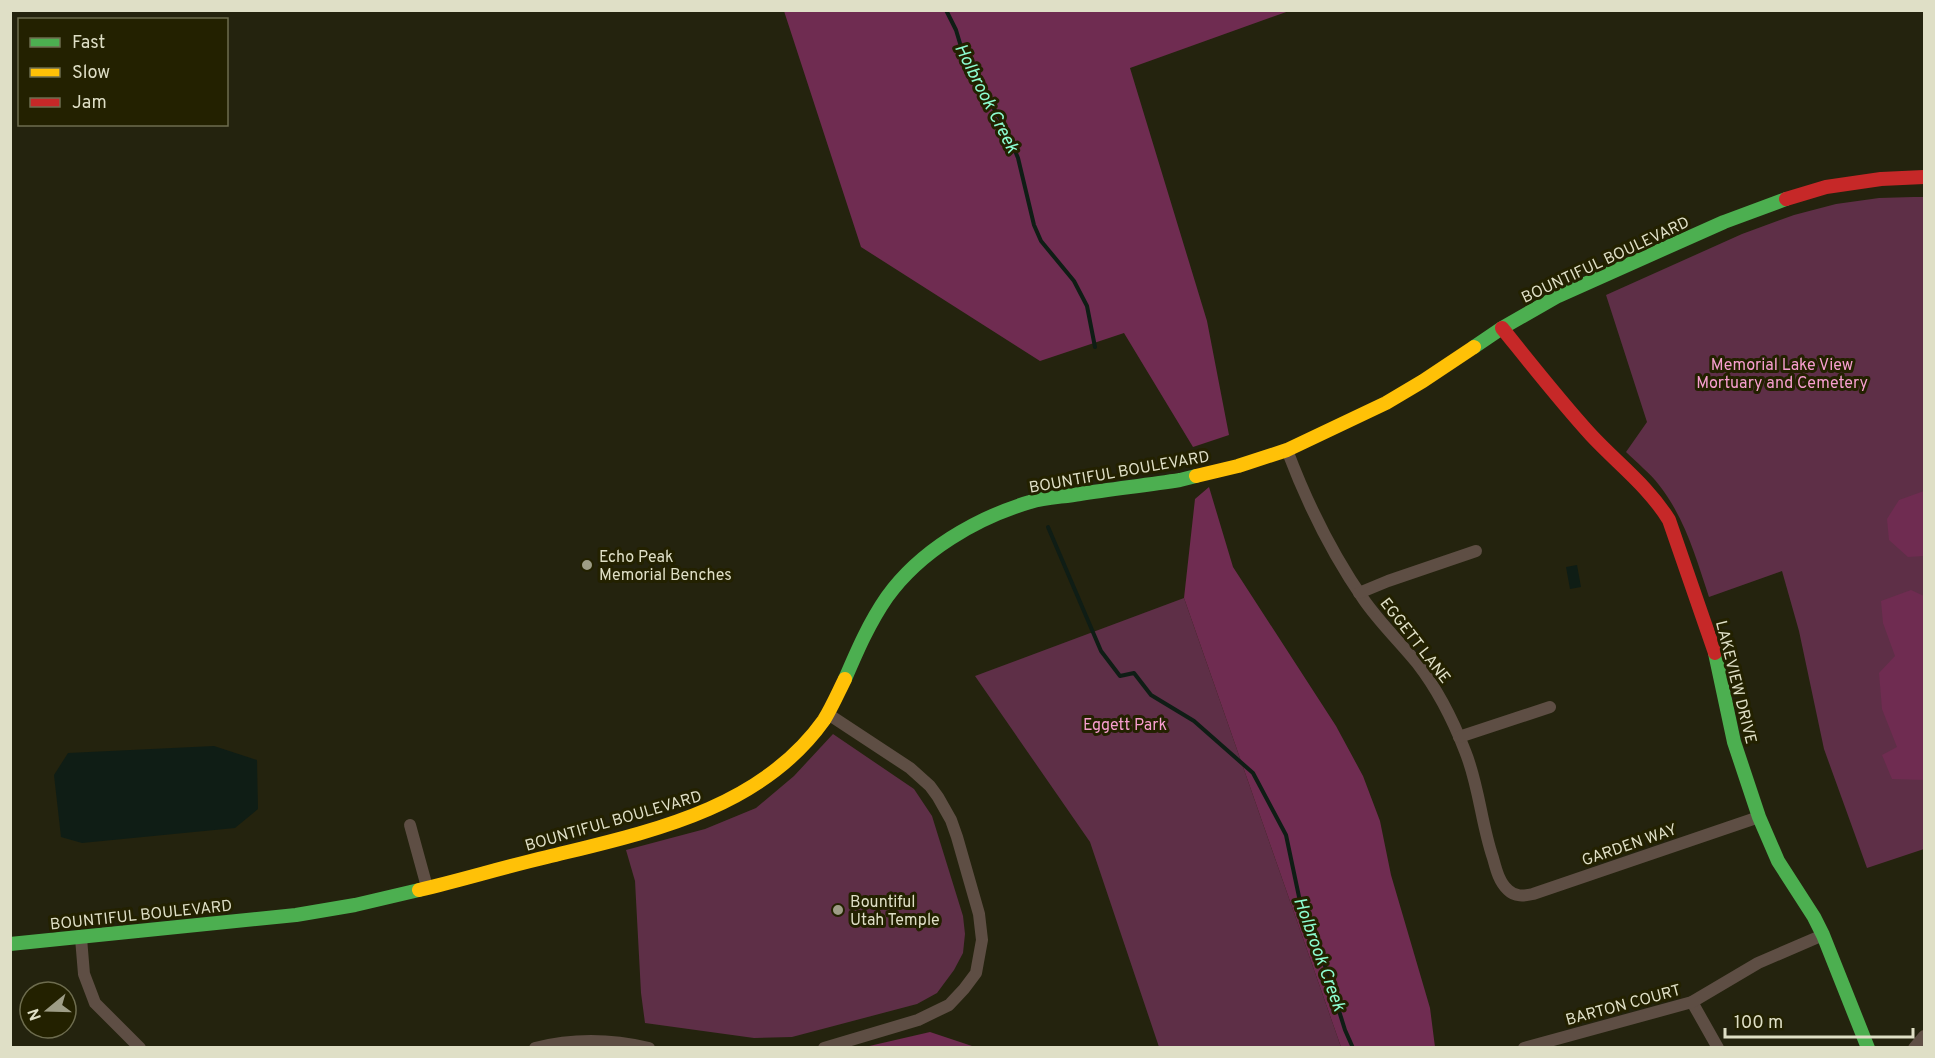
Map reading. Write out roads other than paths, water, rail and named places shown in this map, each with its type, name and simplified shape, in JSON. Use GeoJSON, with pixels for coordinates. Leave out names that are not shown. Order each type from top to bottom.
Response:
{"type":"FeatureCollection","features":[{"type":"Feature","properties":{"kind":"main road","name":"BOUNTIFUL BOULEVARD"},"geometry":{"type":"LineString","coordinates":[[10,944],[325,911],[366,903],[636,834],[699,814],[759,783],[778,768],[828,714],[864,635],[888,596],[918,564],[940,546],[968,529],[1032,501],[1180,480],[1238,466],[1287,450],[1386,403],[1502,328],[1558,296],[1724,222],[1807,191],[1881,179],[1924,177]]}},
{"type":"Feature","properties":{"kind":"main road","name":"LAKEVIEW DRIVE"},"geometry":{"type":"LineString","coordinates":[[1502,328],[1565,406],[1639,480],[1669,520],[1717,658],[1734,742],[1759,817],[1778,861],[1823,935],[1868,1047]]}},
{"type":"Feature","properties":{"kind":"street","name":"EGGETT LANE"},"geometry":{"type":"LineString","coordinates":[[1287,450],[1315,516],[1338,559],[1359,593],[1427,677],[1444,705],[1472,772],[1484,831],[1497,873],[1510,892]]}},
{"type":"Feature","properties":{"kind":"street"},"geometry":{"type":"LineString","coordinates":[[1359,593],[1476,551]]}},
{"type":"Feature","properties":{"kind":"street"},"geometry":{"type":"LineString","coordinates":[[1459,737],[1550,707]]}},
{"type":"Feature","properties":{"kind":"street"},"geometry":{"type":"LineString","coordinates":[[824,1047],[918,1020],[949,1005],[976,973],[982,940],[979,914],[957,837],[951,820],[938,797],[930,786],[910,768],[828,714]]}},
{"type":"Feature","properties":{"kind":"street","name":"GARDEN WAY"},"geometry":{"type":"LineString","coordinates":[[1510,892],[1521,896],[1533,894],[1759,817]]}},
{"type":"Feature","properties":{"kind":"street"},"geometry":{"type":"LineString","coordinates":[[410,825],[427,887]]}},
{"type":"Feature","properties":{"kind":"street","name":"BARTON COURT"},"geometry":{"type":"LineString","coordinates":[[1524,1047],[1692,1002],[1758,963],[1823,935]]}},
{"type":"Feature","properties":{"kind":"street"},"geometry":{"type":"LineString","coordinates":[[81,938],[84,974],[95,1003],[140,1047]]}},
{"type":"Feature","properties":{"kind":"street"},"geometry":{"type":"LineString","coordinates":[[1692,1002],[1718,1047]]}},
{"type":"Feature","properties":{"kind":"street"},"geometry":{"type":"LineString","coordinates":[[1914,1047],[1924,1036]]}},
{"type":"Feature","properties":{"kind":"street"},"geometry":{"type":"LineString","coordinates":[[535,1047],[561,1042],[594,1040],[649,1047]]}},
{"type":"Feature","properties":{"kind":"waterway","name":"Holbrook Creek"},"geometry":{"type":"LineString","coordinates":[[946,10],[956,30],[965,60],[1005,127],[1018,158],[1034,225],[1041,241],[1074,281],[1087,306],[1095,347]]}},
{"type":"Feature","properties":{"kind":"waterway","name":"Holbrook Creek"},"geometry":{"type":"LineString","coordinates":[[1048,527],[1101,651],[1120,676],[1134,673],[1151,695],[1194,721],[1253,773],[1286,835],[1302,911],[1321,953],[1345,1030],[1353,1048]]}},
{"type":"Feature","properties":{"kind":"place","name":"Echo Peak Memorial Benches"},"geometry":{"type":"Point","coordinates":[587,565]}},
{"type":"Feature","properties":{"kind":"place","name":"Bountiful Utah Temple"},"geometry":{"type":"Point","coordinates":[838,910]}},
{"type":"Feature","properties":{"kind":"park label","name":"Memorial Lake View Mortuary and Cemetery"},"geometry":{"type":"Point","coordinates":[1782,373]}},
{"type":"Feature","properties":{"kind":"park label","name":"Eggett Park"},"geometry":{"type":"Point","coordinates":[1125,724]}}]}
